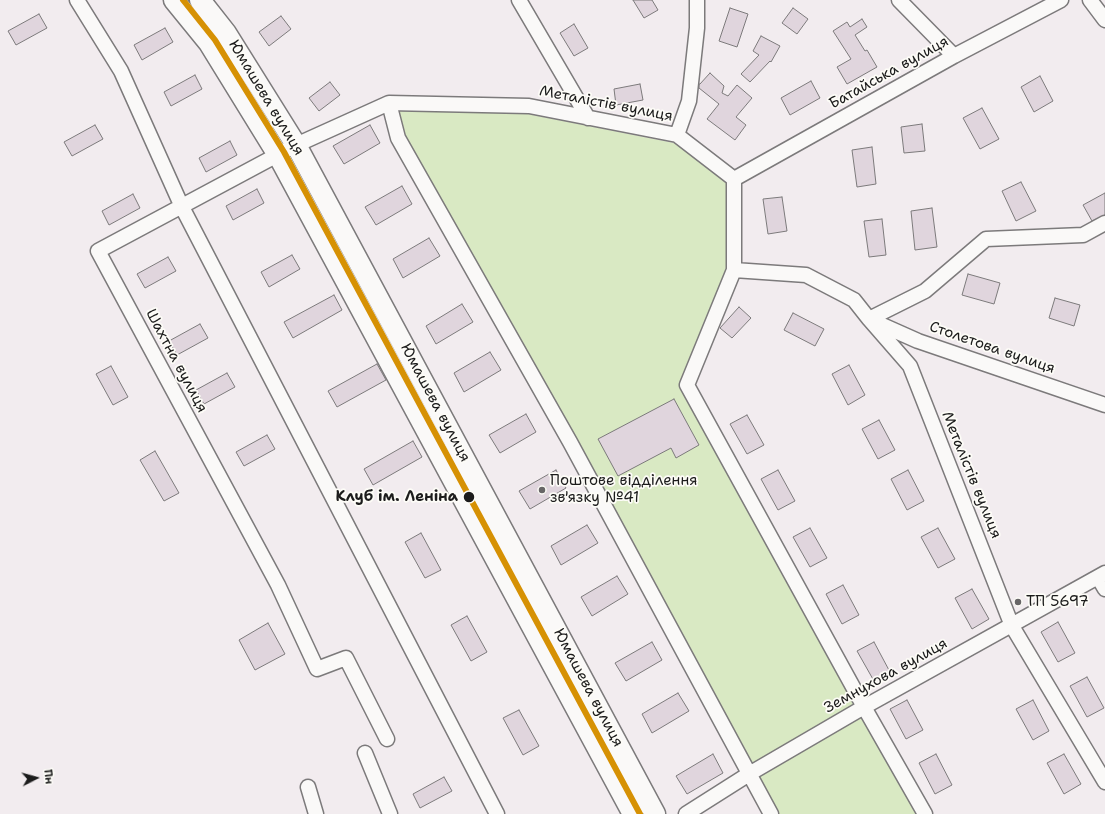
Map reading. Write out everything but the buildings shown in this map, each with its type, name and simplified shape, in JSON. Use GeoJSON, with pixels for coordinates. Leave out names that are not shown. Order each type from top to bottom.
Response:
{"type":"FeatureCollection","features":[{"type":"Feature","properties":{"kind":"main road","name":"Юмашева вулиця"},"geometry":{"type":"LineString","coordinates":[[174,0],[209,43],[278,155],[633,814]]}},
{"type":"Feature","properties":{"kind":"main road","name":"Юмашева вулиця"},"geometry":{"type":"LineString","coordinates":[[200,0],[226,33],[296,146],[655,814]]}},
{"type":"Feature","properties":{"kind":"street"},"geometry":{"type":"LineString","coordinates":[[77,0],[121,72],[182,207],[497,814]]}},
{"type":"Feature","properties":{"kind":"street"},"geometry":{"type":"LineString","coordinates":[[519,0],[588,118]]}},
{"type":"Feature","properties":{"kind":"street"},"geometry":{"type":"LineString","coordinates":[[676,136],[689,101],[697,28],[697,0]]}},
{"type":"Feature","properties":{"kind":"street"},"geometry":{"type":"LineString","coordinates":[[899,0],[954,56]]}},
{"type":"Feature","properties":{"kind":"street","name":"Батайська вулиця"},"geometry":{"type":"LineString","coordinates":[[734,179],[954,56],[1062,0]]}},
{"type":"Feature","properties":{"kind":"street"},"geometry":{"type":"LineString","coordinates":[[1090,0],[1105,20]]}},
{"type":"Feature","properties":{"kind":"street"},"geometry":{"type":"LineString","coordinates":[[389,103],[398,138],[570,442],[771,814]]}},
{"type":"Feature","properties":{"kind":"street","name":"Шахтна вулиця"},"geometry":{"type":"LineString","coordinates":[[388,739],[346,658],[317,669],[278,586],[98,251],[278,155],[389,103]]}},
{"type":"Feature","properties":{"kind":"street","name":"Металістів вулиця"},"geometry":{"type":"LineString","coordinates":[[389,103],[529,106],[676,136],[734,179]]}},
{"type":"Feature","properties":{"kind":"street"},"geometry":{"type":"LineString","coordinates":[[734,179],[734,270],[687,385],[864,707],[925,814]]}},
{"type":"Feature","properties":{"kind":"street"},"geometry":{"type":"LineString","coordinates":[[869,319],[925,292],[986,239],[1083,235],[1105,223]]}},
{"type":"Feature","properties":{"kind":"street","name":"Металістів вулиця"},"geometry":{"type":"LineString","coordinates":[[734,270],[806,276],[854,300],[910,366],[1012,626],[1105,782]]}},
{"type":"Feature","properties":{"kind":"street","name":"Столетова вулиця"},"geometry":{"type":"LineString","coordinates":[[869,319],[918,341],[1105,405]]}},
{"type":"Feature","properties":{"kind":"street"},"geometry":{"type":"LineString","coordinates":[[1102,575],[1105,589]]}},
{"type":"Feature","properties":{"kind":"street","name":"Земнухова вулиця"},"geometry":{"type":"LineString","coordinates":[[686,814],[749,774],[864,707],[1102,575]]}},
{"type":"Feature","properties":{"kind":"street"},"geometry":{"type":"LineString","coordinates":[[365,753],[390,814]]}},
{"type":"Feature","properties":{"kind":"street"},"geometry":{"type":"LineString","coordinates":[[308,787],[316,814]]}},
{"type":"Feature","properties":{"kind":"green space"},"geometry":{"type":"Polygon","coordinates":[[[397,109],[528,114],[674,143],[728,182],[727,270],[680,387],[919,814],[779,814],[577,439],[404,137],[397,109]]]}},
{"type":"Feature","properties":{"kind":"transit line"},"geometry":{"type":"LineString","coordinates":[[183,0],[215,40],[284,152],[640,814]]}},
{"type":"Feature","properties":{"kind":"place","name":"Поштове відділення зв'язку №41"},"geometry":{"type":"Point","coordinates":[542,490]}},
{"type":"Feature","properties":{"kind":"place","name":"Клуб ім. Леніна"},"geometry":{"type":"Point","coordinates":[469,497]}},
{"type":"Feature","properties":{"kind":"place","name":"ТП 5697"},"geometry":{"type":"Point","coordinates":[1018,602]}}]}
